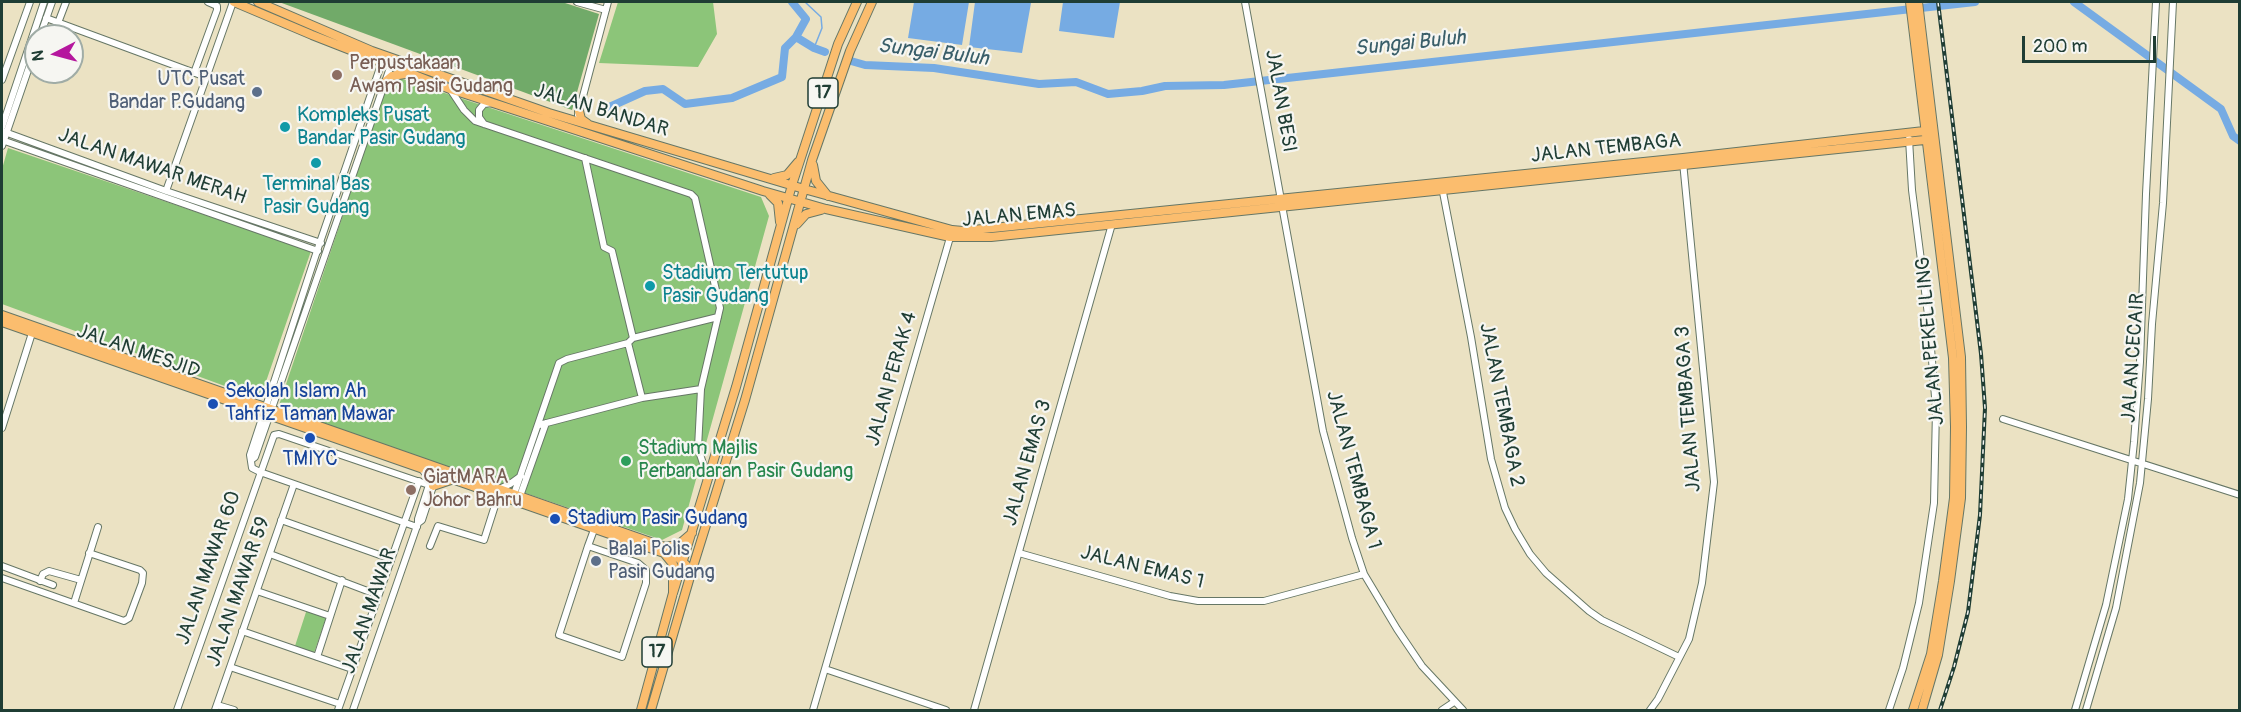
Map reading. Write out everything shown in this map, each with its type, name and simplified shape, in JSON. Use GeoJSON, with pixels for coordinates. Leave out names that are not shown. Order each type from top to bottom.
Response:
{"type":"FeatureCollection","features":[{"type":"Feature","properties":{"kind":"main road","name":"JALAN BANDAR"},"geometry":{"type":"LineString","coordinates":[[233,2],[383,59]]}},
{"type":"Feature","properties":{"kind":"main road","name":"JALAN BANDAR"},"geometry":{"type":"LineString","coordinates":[[258,2],[392,63],[576,121]]}},
{"type":"Feature","properties":{"kind":"main road","name":"17"},"geometry":{"type":"LineString","coordinates":[[640,711],[792,185],[838,44],[857,2]]}},
{"type":"Feature","properties":{"kind":"main road","name":"17"},"geometry":{"type":"LineString","coordinates":[[651,711],[745,400],[812,160],[850,51],[872,2]]}},
{"type":"Feature","properties":{"kind":"main road","name":"JALAN PEKELILING"},"geometry":{"type":"LineString","coordinates":[[1910,2],[1918,30]]}},
{"type":"Feature","properties":{"kind":"main road","name":"JALAN PEKELILING"},"geometry":{"type":"LineString","coordinates":[[1913,711],[1931,654],[1954,498],[1953,358],[1918,30],[1918,2]]}},
{"type":"Feature","properties":{"kind":"main road","name":"JALAN BANDAR"},"geometry":{"type":"LineString","coordinates":[[392,63],[410,74],[450,89],[557,124],[591,130],[804,189]]}},
{"type":"Feature","properties":{"kind":"main road"},"geometry":{"type":"LineString","coordinates":[[386,81],[392,76],[410,74]]}},
{"type":"Feature","properties":{"kind":"main road"},"geometry":{"type":"LineString","coordinates":[[579,111],[581,119],[591,130]]}},
{"type":"Feature","properties":{"kind":"main road"},"geometry":{"type":"LineString","coordinates":[[557,124],[571,126],[576,121],[577,126],[591,130]]}},
{"type":"Feature","properties":{"kind":"main road","name":"JALAN BANDAR"},"geometry":{"type":"LineString","coordinates":[[591,130],[763,191]]}},
{"type":"Feature","properties":{"kind":"main road","name":"JALAN TEMBAGA"},"geometry":{"type":"LineString","coordinates":[[1683,162],[1930,130]]}},
{"type":"Feature","properties":{"kind":"main road","name":"JALAN PEKELILING"},"geometry":{"type":"LineString","coordinates":[[1922,711],[1938,655],[1961,498],[1961,357],[1931,140]]}},
{"type":"Feature","properties":{"kind":"main road","name":"JALAN TEMBAGA"},"geometry":{"type":"LineString","coordinates":[[1282,203],[1683,162],[1931,140]]}},
{"type":"Feature","properties":{"kind":"main road"},"geometry":{"type":"LineString","coordinates":[[766,177],[778,178],[787,175],[802,158]]}},
{"type":"Feature","properties":{"kind":"main road"},"geometry":{"type":"LineString","coordinates":[[812,160],[816,181],[828,196]]}},
{"type":"Feature","properties":{"kind":"main road","name":"JALAN EMAS"},"geometry":{"type":"LineString","coordinates":[[804,189],[951,234],[963,231],[1282,203]]}},
{"type":"Feature","properties":{"kind":"main road"},"geometry":{"type":"LineString","coordinates":[[763,191],[778,203],[780,232]]}},
{"type":"Feature","properties":{"kind":"main road","name":"JALAN EMAS"},"geometry":{"type":"LineString","coordinates":[[763,191],[826,209],[951,234],[991,237],[1282,203]]}},
{"type":"Feature","properties":{"kind":"main road"},"geometry":{"type":"LineString","coordinates":[[792,233],[799,220],[806,214],[826,209]]}},
{"type":"Feature","properties":{"kind":"main road","name":"JALAN MESJID"},"geometry":{"type":"LineString","coordinates":[[2,315],[595,526],[662,546],[670,550],[692,570]]}},
{"type":"Feature","properties":{"kind":"main road","name":"JALAN MESJID"},"geometry":{"type":"LineString","coordinates":[[2,322],[267,411],[422,469],[438,471],[452,479],[499,491]]}},
{"type":"Feature","properties":{"kind":"main road"},"geometry":{"type":"LineString","coordinates":[[431,485],[452,479]]}},
{"type":"Feature","properties":{"kind":"main road","name":"JALAN MESJID"},"geometry":{"type":"LineString","coordinates":[[516,498],[531,501],[664,553],[669,557],[675,572],[673,593]]}},
{"type":"Feature","properties":{"kind":"main road"},"geometry":{"type":"LineString","coordinates":[[662,546],[678,545],[692,533]]}},
{"type":"Feature","properties":{"kind":"main road"},"geometry":{"type":"LineString","coordinates":[[658,649],[663,648],[668,652]]}},
{"type":"Feature","properties":{"kind":"street"},"geometry":{"type":"LineString","coordinates":[[2,80],[30,2]]}},
{"type":"Feature","properties":{"kind":"street"},"geometry":{"type":"LineString","coordinates":[[2,142],[3,130],[44,2]]}},
{"type":"Feature","properties":{"kind":"street"},"geometry":{"type":"LineString","coordinates":[[44,24],[52,2]]}},
{"type":"Feature","properties":{"kind":"street"},"geometry":{"type":"LineString","coordinates":[[58,23],[66,2]]}},
{"type":"Feature","properties":{"kind":"street"},"geometry":{"type":"LineString","coordinates":[[194,73],[218,10],[217,6],[208,2]]}},
{"type":"Feature","properties":{"kind":"street"},"geometry":{"type":"LineString","coordinates":[[166,191],[233,2]]}},
{"type":"Feature","properties":{"kind":"street"},"geometry":{"type":"LineString","coordinates":[[577,2],[606,10]]}},
{"type":"Feature","properties":{"kind":"street"},"geometry":{"type":"LineString","coordinates":[[576,121],[608,2]]}},
{"type":"Feature","properties":{"kind":"street","name":"JALAN BESI"},"geometry":{"type":"LineString","coordinates":[[1245,2],[1282,203]]}},
{"type":"Feature","properties":{"kind":"street","name":"JALAN CECAIR"},"geometry":{"type":"LineString","coordinates":[[2075,711],[2106,605],[2128,499],[2140,362],[2156,2]]}},
{"type":"Feature","properties":{"kind":"street","name":"JALAN CECAIR"},"geometry":{"type":"LineString","coordinates":[[2086,711],[2116,608],[2142,464],[2168,120],[2173,2]]}},
{"type":"Feature","properties":{"kind":"street"},"geometry":{"type":"LineString","coordinates":[[46,18],[206,77]]}},
{"type":"Feature","properties":{"kind":"street"},"geometry":{"type":"LineString","coordinates":[[383,59],[319,243],[255,457],[251,460],[252,468],[260,472],[418,525]]}},
{"type":"Feature","properties":{"kind":"street"},"geometry":{"type":"LineString","coordinates":[[267,411],[392,63]]}},
{"type":"Feature","properties":{"kind":"street"},"geometry":{"type":"LineString","coordinates":[[3,130],[24,77]]}},
{"type":"Feature","properties":{"kind":"street"},"geometry":{"type":"LineString","coordinates":[[450,89],[469,116],[484,124],[691,194],[695,198],[719,302],[718,318],[701,389],[698,448],[708,480]]}},
{"type":"Feature","properties":{"kind":"street"},"geometry":{"type":"LineString","coordinates":[[484,124],[479,117],[479,110],[484,104],[494,103]]}},
{"type":"Feature","properties":{"kind":"street","name":"JALAN MAWAR MERAH"},"geometry":{"type":"LineString","coordinates":[[3,130],[166,191],[327,246]]}},
{"type":"Feature","properties":{"kind":"street"},"geometry":{"type":"LineString","coordinates":[[1908,133],[1912,190],[1928,315]]}},
{"type":"Feature","properties":{"kind":"street","name":"JALAN MAWAR MERAH"},"geometry":{"type":"LineString","coordinates":[[2,142],[324,254]]}},
{"type":"Feature","properties":{"kind":"street"},"geometry":{"type":"LineString","coordinates":[[585,158],[604,247],[612,251],[642,398]]}},
{"type":"Feature","properties":{"kind":"street","name":"JALAN TEMBAGA 3"},"geometry":{"type":"LineString","coordinates":[[1650,711],[1689,639],[1702,583],[1714,482],[1683,162]]}},
{"type":"Feature","properties":{"kind":"street","name":"JALAN TEMBAGA 2"},"geometry":{"type":"LineString","coordinates":[[1442,186],[1471,337],[1491,459],[1505,508],[1515,529],[1530,554],[1546,573],[1589,611],[1610,624],[1679,657]]}},
{"type":"Feature","properties":{"kind":"street","name":"JALAN TEMBAGA 1"},"geometry":{"type":"LineString","coordinates":[[1282,203],[1323,431],[1342,506],[1364,574],[1396,629],[1422,666],[1463,711]]}},
{"type":"Feature","properties":{"kind":"street","name":"JALAN EMAS 3"},"geometry":{"type":"LineString","coordinates":[[974,711],[1112,224]]}},
{"type":"Feature","properties":{"kind":"street","name":"JALAN PERAK 4"},"geometry":{"type":"LineString","coordinates":[[813,711],[951,234]]}},
{"type":"Feature","properties":{"kind":"street"},"geometry":{"type":"LineString","coordinates":[[516,498],[559,363],[631,340],[718,318]]}},
{"type":"Feature","properties":{"kind":"street"},"geometry":{"type":"LineString","coordinates":[[1889,711],[1903,668],[1919,603],[1934,503],[1936,409],[1929,324]]}},
{"type":"Feature","properties":{"kind":"street"},"geometry":{"type":"LineString","coordinates":[[2,428],[32,333]]}},
{"type":"Feature","properties":{"kind":"street"},"geometry":{"type":"LineString","coordinates":[[539,425],[642,398],[701,389]]}},
{"type":"Feature","properties":{"kind":"street"},"geometry":{"type":"LineString","coordinates":[[2003,419],[2240,495]]}},
{"type":"Feature","properties":{"kind":"street"},"geometry":{"type":"LineString","coordinates":[[516,498],[524,484],[546,423]]}},
{"type":"Feature","properties":{"kind":"street","name":"JALAN MAWAR 60"},"geometry":{"type":"LineString","coordinates":[[177,711],[273,437],[279,434],[419,482]]}},
{"type":"Feature","properties":{"kind":"street"},"geometry":{"type":"LineString","coordinates":[[422,469],[431,485]]}},
{"type":"Feature","properties":{"kind":"street","name":"JALAN MAWAR"},"geometry":{"type":"LineString","coordinates":[[353,711],[418,525],[422,520],[431,485],[438,471]]}},
{"type":"Feature","properties":{"kind":"street"},"geometry":{"type":"LineString","coordinates":[[430,546],[438,526],[484,540],[499,491],[522,475]]}},
{"type":"Feature","properties":{"kind":"street"},"geometry":{"type":"LineString","coordinates":[[230,667],[339,707],[419,482],[431,485]]}},
{"type":"Feature","properties":{"kind":"street","name":"JALAN MAWAR 59"},"geometry":{"type":"LineString","coordinates":[[216,708],[294,484]]}},
{"type":"Feature","properties":{"kind":"street"},"geometry":{"type":"LineString","coordinates":[[524,484],[531,501]]}},
{"type":"Feature","properties":{"kind":"street"},"geometry":{"type":"LineString","coordinates":[[281,520],[391,559]]}},
{"type":"Feature","properties":{"kind":"street"},"geometry":{"type":"LineString","coordinates":[[588,546],[638,563],[646,570],[646,583],[622,657],[559,635],[588,546],[595,526]]}},
{"type":"Feature","properties":{"kind":"street"},"geometry":{"type":"LineString","coordinates":[[74,603],[99,527]]}},
{"type":"Feature","properties":{"kind":"street"},"geometry":{"type":"LineString","coordinates":[[2,578],[124,621],[127,620],[144,577],[140,570],[89,553]]}},
{"type":"Feature","properties":{"kind":"street","name":"JALAN EMAS 1"},"geometry":{"type":"LineString","coordinates":[[1019,553],[1198,602],[1264,601],[1364,574]]}},
{"type":"Feature","properties":{"kind":"street"},"geometry":{"type":"LineString","coordinates":[[270,554],[378,595]]}},
{"type":"Feature","properties":{"kind":"street"},"geometry":{"type":"LineString","coordinates":[[2,566],[53,585]]}},
{"type":"Feature","properties":{"kind":"street"},"geometry":{"type":"LineString","coordinates":[[40,581],[43,574],[49,572],[81,580]]}},
{"type":"Feature","properties":{"kind":"street"},"geometry":{"type":"LineString","coordinates":[[20,585],[24,575]]}},
{"type":"Feature","properties":{"kind":"street"},"geometry":{"type":"LineString","coordinates":[[317,657],[342,580]]}},
{"type":"Feature","properties":{"kind":"street"},"geometry":{"type":"LineString","coordinates":[[257,591],[330,616]]}},
{"type":"Feature","properties":{"kind":"street"},"geometry":{"type":"LineString","coordinates":[[242,631],[352,669]]}},
{"type":"Feature","properties":{"kind":"street"},"geometry":{"type":"LineString","coordinates":[[825,669],[945,711]]}},
{"type":"Feature","properties":{"kind":"street"},"geometry":{"type":"LineString","coordinates":[[1442,711],[1454,702]]}},
{"type":"Feature","properties":{"kind":"street"},"geometry":{"type":"LineString","coordinates":[[216,708],[234,711]]}},
{"type":"Feature","properties":{"kind":"green space"},"geometry":{"type":"Polygon","coordinates":[[[279,2],[562,2],[599,14],[572,110],[279,2]]]}},
{"type":"Feature","properties":{"kind":"green space"},"geometry":{"type":"Polygon","coordinates":[[[618,2],[713,2],[717,34],[698,67],[599,63],[618,2]]]}},
{"type":"Feature","properties":{"kind":"green space"},"geometry":{"type":"Polygon","coordinates":[[[399,78],[761,197],[769,216],[682,530],[662,540],[278,408],[388,81],[399,78]]]}},
{"type":"Feature","properties":{"kind":"green space"},"geometry":{"type":"Polygon","coordinates":[[[8,148],[311,251],[260,399],[2,304],[2,169],[8,148]]]}},
{"type":"Feature","properties":{"kind":"green space"},"geometry":{"type":"Polygon","coordinates":[[[307,609],[326,618],[314,653],[295,646],[307,609]]]}},
{"type":"Feature","properties":{"kind":"water"},"geometry":{"type":"Polygon","coordinates":[[[914,2],[969,2],[962,45],[908,38],[914,2]]]}},
{"type":"Feature","properties":{"kind":"water"},"geometry":{"type":"Polygon","coordinates":[[[975,2],[1031,3],[1022,53],[969,47],[975,2]]]}},
{"type":"Feature","properties":{"kind":"water"},"geometry":{"type":"Polygon","coordinates":[[[1063,2],[1120,2],[1114,38],[1059,31],[1063,2]]]}},
{"type":"Feature","properties":{"kind":"waterway"},"geometry":{"type":"LineString","coordinates":[[792,2],[806,19],[796,37]]}},
{"type":"Feature","properties":{"kind":"waterway"},"geometry":{"type":"LineString","coordinates":[[805,2],[821,17],[822,28],[814,48]]}},
{"type":"Feature","properties":{"kind":"waterway","name":"Sungai Buluh"},"geometry":{"type":"LineString","coordinates":[[851,61],[865,65],[934,68],[1039,84],[1076,82],[1108,94],[1165,86],[1224,85],[1975,2]]}},
{"type":"Feature","properties":{"kind":"waterway","name":"Sungai Buluh"},"geometry":{"type":"LineString","coordinates":[[2074,2],[2221,109],[2233,136],[2240,141]]}},
{"type":"Feature","properties":{"kind":"waterway","name":"Sungai Buluh"},"geometry":{"type":"LineString","coordinates":[[605,109],[645,91],[663,89],[685,104],[732,98],[782,77],[785,48],[796,37],[825,52]]}},
{"type":"Feature","properties":{"kind":"railway"},"geometry":{"type":"LineString","coordinates":[[1938,2],[1981,354],[1985,408],[1980,515],[1968,612],[1940,710]]}},
{"type":"Feature","properties":{"kind":"place","name":"Perpustakaan Awam Pasir Gudang"},"geometry":{"type":"Point","coordinates":[337,75]}},
{"type":"Feature","properties":{"kind":"place","name":"UTC Pusat Bandar P.Gudang"},"geometry":{"type":"Point","coordinates":[257,92]}},
{"type":"Feature","properties":{"kind":"place","name":"Kompleks Pusat Bandar Pasir Gudang"},"geometry":{"type":"Point","coordinates":[285,127]}},
{"type":"Feature","properties":{"kind":"place","name":"Terminal Bas Pasir Gudang"},"geometry":{"type":"Point","coordinates":[316,163]}},
{"type":"Feature","properties":{"kind":"place","name":"Stadium Tertutup Pasir Gudang"},"geometry":{"type":"Point","coordinates":[650,286]}},
{"type":"Feature","properties":{"kind":"place","name":"Sekolah Islam Ah Tahfiz Taman Mawar"},"geometry":{"type":"Point","coordinates":[213,404]}},
{"type":"Feature","properties":{"kind":"place","name":"TMIYC"},"geometry":{"type":"Point","coordinates":[310,438]}},
{"type":"Feature","properties":{"kind":"place","name":"Stadium Majlis Perbandaran Pasir Gudang"},"geometry":{"type":"Point","coordinates":[626,461]}},
{"type":"Feature","properties":{"kind":"place","name":"GiatMARA Johor Bahru"},"geometry":{"type":"Point","coordinates":[411,490]}},
{"type":"Feature","properties":{"kind":"place","name":"Stadium Pasir Gudang"},"geometry":{"type":"Point","coordinates":[555,519]}},
{"type":"Feature","properties":{"kind":"place","name":"Balai Polis Pasir Gudang"},"geometry":{"type":"Point","coordinates":[596,561]}}]}
